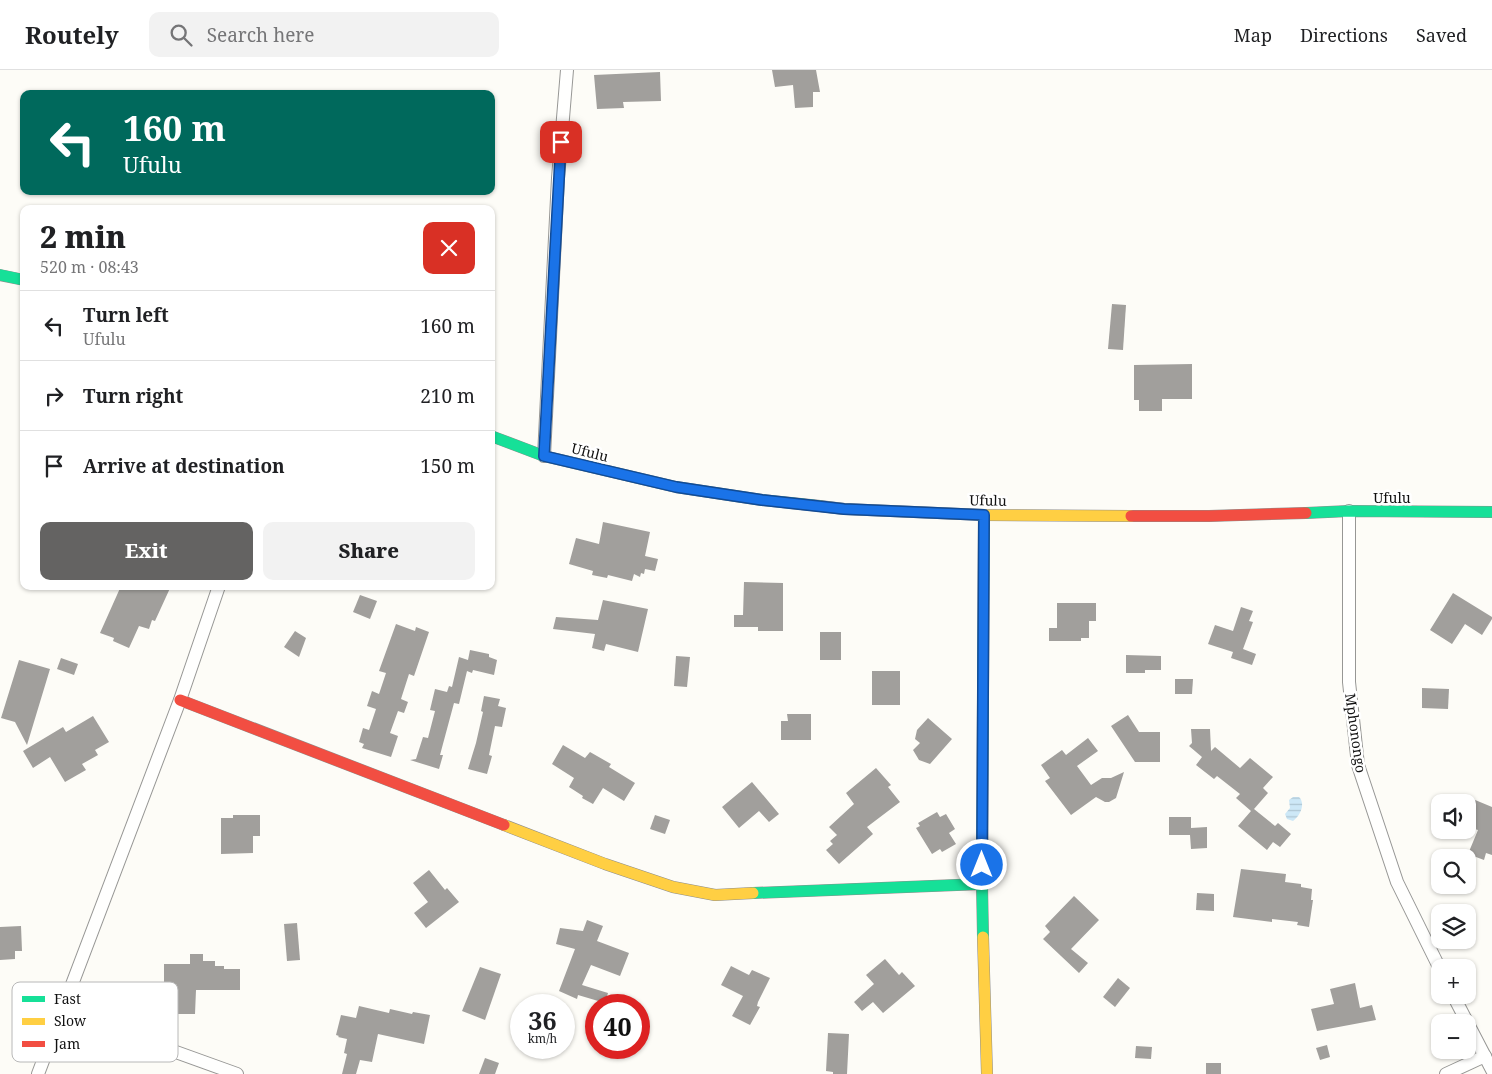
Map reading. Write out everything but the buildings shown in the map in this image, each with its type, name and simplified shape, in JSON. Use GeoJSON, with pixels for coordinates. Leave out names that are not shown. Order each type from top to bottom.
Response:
{"type":"FeatureCollection","features":[{"type":"Feature","properties":{"kind":"street"},"geometry":{"type":"LineString","coordinates":[[544,456],[558,178],[567,70]]}},
{"type":"Feature","properties":{"kind":"street"},"geometry":{"type":"LineString","coordinates":[[0,275],[20,279]]}},
{"type":"Feature","properties":{"kind":"street","name":"Ufulu"},"geometry":{"type":"LineString","coordinates":[[495,438],[544,456],[676,487],[762,500],[844,509],[984,515],[1200,516],[1349,511],[1492,512]]}},
{"type":"Feature","properties":{"kind":"street","name":"Mphonongo"},"geometry":{"type":"LineString","coordinates":[[1349,511],[1350,682],[1358,765],[1397,882],[1435,959]]}},
{"type":"Feature","properties":{"kind":"street"},"geometry":{"type":"LineString","coordinates":[[984,515],[982,884],[987,1074]]}},
{"type":"Feature","properties":{"kind":"street"},"geometry":{"type":"LineString","coordinates":[[73,982],[180,700],[218,590]]}},
{"type":"Feature","properties":{"kind":"street"},"geometry":{"type":"LineString","coordinates":[[180,700],[605,864],[694,894],[715,896],[982,884]]}},
{"type":"Feature","properties":{"kind":"street"},"geometry":{"type":"LineString","coordinates":[[1458,1004],[1492,1070]]}},
{"type":"Feature","properties":{"kind":"street"},"geometry":{"type":"LineString","coordinates":[[178,1053],[237,1074]]}},
{"type":"Feature","properties":{"kind":"street"},"geometry":{"type":"LineString","coordinates":[[1446,1074],[1485,1056]]}},
{"type":"Feature","properties":{"kind":"street"},"geometry":{"type":"LineString","coordinates":[[38,1074],[43,1062]]}},
{"type":"Feature","properties":{"kind":"water"},"geometry":{"type":"Polygon","coordinates":[[[1293,797],[1299,797],[1302,806],[1300,813],[1293,821],[1287,819],[1285,814],[1290,808],[1289,800],[1293,797]]]}},
{"type":"Feature","properties":{"kind":"traffic: fast"},"geometry":{"type":"LineString","coordinates":[[0,275],[20,279]]}},
{"type":"Feature","properties":{"kind":"traffic: fast"},"geometry":{"type":"LineString","coordinates":[[495,438],[544,456],[676,487],[762,500],[820,506]]}},
{"type":"Feature","properties":{"kind":"traffic: fast"},"geometry":{"type":"LineString","coordinates":[[1306,513],[1349,511],[1492,512]]}},
{"type":"Feature","properties":{"kind":"traffic: fast"},"geometry":{"type":"LineString","coordinates":[[983,937],[984,515]]}},
{"type":"Feature","properties":{"kind":"traffic: fast"},"geometry":{"type":"LineString","coordinates":[[753,893],[982,884]]}},
{"type":"Feature","properties":{"kind":"traffic: slow"},"geometry":{"type":"LineString","coordinates":[[820,506],[844,509],[984,515],[1131,516]]}},
{"type":"Feature","properties":{"kind":"traffic: slow"},"geometry":{"type":"LineString","coordinates":[[504,825],[605,864],[673,887],[715,895],[753,893]]}},
{"type":"Feature","properties":{"kind":"traffic: slow"},"geometry":{"type":"LineString","coordinates":[[983,937],[987,1074]]}},
{"type":"Feature","properties":{"kind":"traffic: jam"},"geometry":{"type":"LineString","coordinates":[[1131,516],[1306,513]]}},
{"type":"Feature","properties":{"kind":"traffic: jam"},"geometry":{"type":"LineString","coordinates":[[180,700],[504,825]]}},
{"type":"Feature","properties":{"kind":"route"},"geometry":{"type":"LineString","coordinates":[[561,142],[544,456],[605,472],[676,487],[762,500],[844,509],[984,515],[982,865]]}}]}
